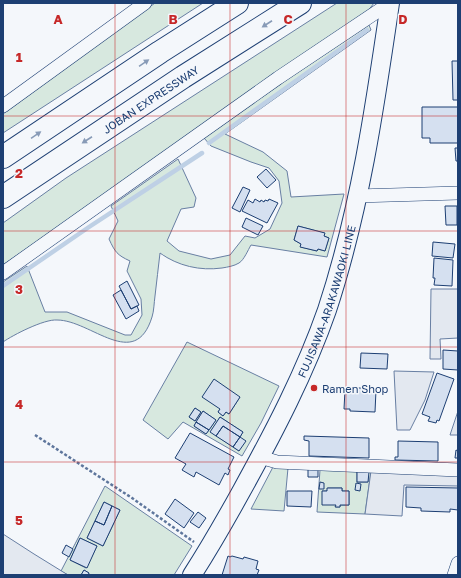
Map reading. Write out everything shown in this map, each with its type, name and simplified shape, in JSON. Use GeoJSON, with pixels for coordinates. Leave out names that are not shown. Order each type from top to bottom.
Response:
{"type":"FeatureCollection","features":[{"type":"Feature","properties":{"kind":"highway"},"geometry":{"type":"LineString","coordinates":[[3,157],[237,3]]}},
{"type":"Feature","properties":{"kind":"highway","name":"JOBAN EXPRESSWAY"},"geometry":{"type":"LineString","coordinates":[[3,197],[300,3]]}},
{"type":"Feature","properties":{"kind":"highway"},"geometry":{"type":"LineString","coordinates":[[3,201],[47,167]]}},
{"type":"Feature","properties":{"kind":"main road","name":"FUJISAWA-ARAKAWAOKI LINE"},"geometry":{"type":"LineString","coordinates":[[192,575],[260,457],[297,383],[321,324],[340,265],[357,196],[375,103],[390,3]]}},
{"type":"Feature","properties":{"kind":"street"},"geometry":{"type":"LineString","coordinates":[[3,106],[145,3]]}},
{"type":"Feature","properties":{"kind":"street"},"geometry":{"type":"LineString","coordinates":[[3,273],[278,78],[390,3]]}},
{"type":"Feature","properties":{"kind":"street"},"geometry":{"type":"LineString","coordinates":[[357,196],[458,193]]}},
{"type":"Feature","properties":{"kind":"street"},"geometry":{"type":"LineString","coordinates":[[260,457],[277,462],[458,470]]}},
{"type":"Feature","properties":{"kind":"street"},"geometry":{"type":"LineString","coordinates":[[454,575],[458,563]]}},
{"type":"Feature","properties":{"kind":"path"},"geometry":{"type":"LineString","coordinates":[[35,435],[132,498],[207,551]]}},
{"type":"Feature","properties":{"kind":"shaded area"},"geometry":{"type":"Polygon","coordinates":[[[155,3],[203,3],[3,133],[3,114],[155,3]]]}},
{"type":"Feature","properties":{"kind":"shaded area"},"geometry":{"type":"Polygon","coordinates":[[[337,3],[374,3],[368,11],[3,265],[3,223],[66,178],[337,3]]]}},
{"type":"Feature","properties":{"kind":"shaded area"},"geometry":{"type":"Polygon","coordinates":[[[369,25],[371,30],[225,134],[263,152],[287,171],[291,197],[344,194],[327,257],[251,245],[241,262],[222,268],[206,269],[182,264],[167,258],[160,253],[154,310],[144,333],[135,341],[123,342],[111,339],[70,322],[51,320],[14,335],[3,342],[3,282],[27,266],[45,312],[67,312],[125,335],[131,335],[142,315],[141,299],[127,271],[130,261],[117,253],[109,239],[118,221],[111,206],[178,159],[196,198],[194,207],[181,209],[167,241],[179,251],[211,259],[230,255],[245,236],[255,238],[270,229],[282,203],[279,181],[269,168],[211,146],[204,138],[282,83],[369,25]],[[298,226],[294,240],[301,244],[301,247],[317,251],[318,249],[325,251],[329,238],[324,236],[324,233],[298,226]]]}},
{"type":"Feature","properties":{"kind":"shaded area"},"geometry":{"type":"Polygon","coordinates":[[[431,289],[458,289],[458,338],[440,339],[441,359],[430,359],[431,289]]]}},
{"type":"Feature","properties":{"kind":"shaded area"},"geometry":{"type":"Polygon","coordinates":[[[187,342],[279,386],[261,423],[242,456],[183,422],[168,439],[143,420],[187,342]],[[240,397],[220,409],[218,412],[223,416],[226,412],[229,414],[240,397]],[[195,408],[189,417],[195,421],[201,412],[195,408]],[[203,411],[194,426],[206,434],[216,420],[203,411]],[[220,417],[211,432],[239,451],[240,437],[243,432],[220,417]]]}},
{"type":"Feature","properties":{"kind":"shaded area"},"geometry":{"type":"Polygon","coordinates":[[[394,371],[434,372],[425,400],[410,430],[397,430],[394,371]]]}},
{"type":"Feature","properties":{"kind":"shaded area"},"geometry":{"type":"Polygon","coordinates":[[[458,411],[458,435],[450,435],[458,411]]]}},
{"type":"Feature","properties":{"kind":"shaded area"},"geometry":{"type":"Polygon","coordinates":[[[273,467],[288,468],[284,511],[251,509],[273,467]]]}},
{"type":"Feature","properties":{"kind":"shaded area"},"geometry":{"type":"Polygon","coordinates":[[[320,470],[371,471],[365,514],[317,512],[320,470]],[[357,471],[357,482],[368,482],[368,472],[357,471]],[[328,488],[327,491],[322,491],[336,505],[336,507],[340,507],[340,505],[349,505],[349,491],[342,491],[342,488],[328,488]]]}},
{"type":"Feature","properties":{"kind":"shaded area"},"geometry":{"type":"Polygon","coordinates":[[[371,471],[458,474],[458,486],[404,485],[402,516],[365,514],[371,471]]]}},
{"type":"Feature","properties":{"kind":"shaded area"},"geometry":{"type":"Polygon","coordinates":[[[105,486],[192,546],[174,575],[88,575],[89,573],[84,570],[81,575],[68,575],[61,571],[105,486]],[[104,502],[87,538],[103,546],[120,510],[104,502]],[[80,538],[70,560],[86,568],[97,546],[80,538]]]}},
{"type":"Feature","properties":{"kind":"shaded area"},"geometry":{"type":"Polygon","coordinates":[[[3,534],[34,554],[68,575],[3,575],[3,534]]]}},
{"type":"Feature","properties":{"kind":"building"},"geometry":{"type":"Polygon","coordinates":[[[452,61],[458,61],[458,100],[453,100],[452,61]]]}},
{"type":"Feature","properties":{"kind":"building"},"geometry":{"type":"Polygon","coordinates":[[[422,107],[458,107],[458,143],[430,143],[430,138],[422,138],[422,107]]]}},
{"type":"Feature","properties":{"kind":"building"},"geometry":{"type":"Polygon","coordinates":[[[455,148],[458,148],[458,161],[456,161],[455,148]]]}},
{"type":"Feature","properties":{"kind":"building"},"geometry":{"type":"Polygon","coordinates":[[[266,169],[276,180],[267,188],[257,177],[266,169]]]}},
{"type":"Feature","properties":{"kind":"building"},"geometry":{"type":"Polygon","coordinates":[[[243,187],[250,190],[240,212],[232,208],[243,187]]]}},
{"type":"Feature","properties":{"kind":"building"},"geometry":{"type":"Polygon","coordinates":[[[255,199],[260,202],[261,200],[264,202],[265,200],[268,201],[269,199],[278,203],[267,223],[242,211],[248,200],[253,203],[255,199]]]}},
{"type":"Feature","properties":{"kind":"building"},"geometry":{"type":"Polygon","coordinates":[[[445,206],[457,206],[457,225],[446,225],[445,206]]]}},
{"type":"Feature","properties":{"kind":"building"},"geometry":{"type":"Polygon","coordinates":[[[246,218],[263,226],[258,235],[242,227],[246,218]]]}},
{"type":"Feature","properties":{"kind":"building"},"geometry":{"type":"Polygon","coordinates":[[[298,226],[325,233],[324,236],[329,238],[325,251],[318,249],[317,251],[300,247],[301,244],[294,240],[298,226]]]}},
{"type":"Feature","properties":{"kind":"building"},"geometry":{"type":"Polygon","coordinates":[[[433,242],[455,244],[453,258],[432,256],[433,242]]]}},
{"type":"Feature","properties":{"kind":"building"},"geometry":{"type":"Polygon","coordinates":[[[434,258],[453,260],[452,286],[434,285],[434,258]]]}},
{"type":"Feature","properties":{"kind":"building"},"geometry":{"type":"Polygon","coordinates":[[[127,281],[139,305],[131,309],[119,286],[127,281]]]}},
{"type":"Feature","properties":{"kind":"building"},"geometry":{"type":"Polygon","coordinates":[[[121,290],[131,309],[137,306],[139,311],[126,319],[113,295],[121,290]]]}},
{"type":"Feature","properties":{"kind":"building"},"geometry":{"type":"Polygon","coordinates":[[[443,350],[458,351],[458,370],[443,369],[443,350]]]}},
{"type":"Feature","properties":{"kind":"building"},"geometry":{"type":"Polygon","coordinates":[[[361,353],[388,354],[387,369],[360,368],[361,353]]]}},
{"type":"Feature","properties":{"kind":"building"},"geometry":{"type":"Polygon","coordinates":[[[437,373],[454,379],[439,421],[437,420],[436,423],[428,421],[430,417],[422,414],[437,373]]]}},
{"type":"Feature","properties":{"kind":"building"},"geometry":{"type":"Polygon","coordinates":[[[214,379],[240,397],[229,414],[226,412],[223,416],[218,412],[220,409],[202,397],[214,379]]]}},
{"type":"Feature","properties":{"kind":"building"},"geometry":{"type":"Polygon","coordinates":[[[353,388],[374,388],[374,390],[376,390],[375,412],[350,411],[350,409],[344,409],[345,390],[352,390],[353,388]]]}},
{"type":"Feature","properties":{"kind":"building"},"geometry":{"type":"Polygon","coordinates":[[[195,408],[201,412],[195,421],[189,417],[195,408]]]}},
{"type":"Feature","properties":{"kind":"building"},"geometry":{"type":"Polygon","coordinates":[[[203,411],[216,420],[209,430],[196,422],[203,411]]]}},
{"type":"Feature","properties":{"kind":"building"},"geometry":{"type":"Polygon","coordinates":[[[220,417],[243,432],[240,437],[223,426],[216,436],[210,432],[220,417]]]}},
{"type":"Feature","properties":{"kind":"building"},"geometry":{"type":"Polygon","coordinates":[[[196,422],[209,430],[206,434],[194,426],[196,422]]]}},
{"type":"Feature","properties":{"kind":"building"},"geometry":{"type":"Polygon","coordinates":[[[223,426],[240,437],[233,447],[216,436],[223,426]]]}},
{"type":"Feature","properties":{"kind":"building"},"geometry":{"type":"Polygon","coordinates":[[[190,433],[234,457],[228,469],[230,470],[228,475],[225,473],[219,485],[196,472],[194,477],[182,470],[186,464],[175,458],[190,433]]]}},
{"type":"Feature","properties":{"kind":"building"},"geometry":{"type":"Polygon","coordinates":[[[304,436],[369,438],[369,458],[309,456],[309,441],[304,440],[304,436]]]}},
{"type":"Feature","properties":{"kind":"building"},"geometry":{"type":"Polygon","coordinates":[[[240,437],[246,441],[239,451],[233,447],[240,437]]]}},
{"type":"Feature","properties":{"kind":"building"},"geometry":{"type":"Polygon","coordinates":[[[398,441],[438,442],[438,461],[395,460],[395,457],[398,457],[398,441]]]}},
{"type":"Feature","properties":{"kind":"building"},"geometry":{"type":"Polygon","coordinates":[[[456,450],[458,451],[458,458],[455,458],[456,450]]]}},
{"type":"Feature","properties":{"kind":"building"},"geometry":{"type":"Polygon","coordinates":[[[308,469],[318,469],[318,477],[308,477],[308,469]]]}},
{"type":"Feature","properties":{"kind":"building"},"geometry":{"type":"Polygon","coordinates":[[[357,471],[369,472],[368,482],[357,482],[357,471]]]}},
{"type":"Feature","properties":{"kind":"building"},"geometry":{"type":"Polygon","coordinates":[[[320,482],[324,483],[324,489],[319,489],[320,482]]]}},
{"type":"Feature","properties":{"kind":"building"},"geometry":{"type":"Polygon","coordinates":[[[356,483],[361,484],[360,491],[355,490],[356,483]]]}},
{"type":"Feature","properties":{"kind":"building"},"geometry":{"type":"Polygon","coordinates":[[[406,487],[458,488],[458,510],[450,509],[450,512],[421,511],[421,508],[406,507],[406,487]]]}},
{"type":"Feature","properties":{"kind":"building"},"geometry":{"type":"Polygon","coordinates":[[[327,488],[342,488],[342,491],[349,491],[349,505],[340,505],[340,507],[335,507],[336,505],[322,505],[322,491],[327,491],[327,488]]]}},
{"type":"Feature","properties":{"kind":"building"},"geometry":{"type":"Polygon","coordinates":[[[287,491],[312,491],[311,507],[287,506],[287,491]]]}},
{"type":"Feature","properties":{"kind":"building"},"geometry":{"type":"Polygon","coordinates":[[[175,499],[194,513],[184,528],[165,514],[175,499]]]}},
{"type":"Feature","properties":{"kind":"building"},"geometry":{"type":"Polygon","coordinates":[[[104,502],[112,506],[104,525],[95,521],[104,502]]]}},
{"type":"Feature","properties":{"kind":"building"},"geometry":{"type":"Polygon","coordinates":[[[112,506],[120,510],[103,546],[87,538],[95,521],[104,525],[112,506]]]}},
{"type":"Feature","properties":{"kind":"building"},"geometry":{"type":"Polygon","coordinates":[[[198,512],[206,518],[199,528],[190,522],[198,512]]]}},
{"type":"Feature","properties":{"kind":"building"},"geometry":{"type":"Polygon","coordinates":[[[80,538],[97,546],[87,568],[70,560],[80,538]]]}},
{"type":"Feature","properties":{"kind":"building"},"geometry":{"type":"Polygon","coordinates":[[[66,545],[73,549],[69,557],[62,553],[66,545]]]}},
{"type":"Feature","properties":{"kind":"building"},"geometry":{"type":"Polygon","coordinates":[[[228,556],[243,559],[244,557],[258,561],[256,569],[259,570],[257,575],[222,575],[228,556]]]}},
{"type":"Feature","properties":{"kind":"building"},"geometry":{"type":"Polygon","coordinates":[[[84,570],[89,573],[88,575],[81,575],[84,570]]]}},
{"type":"Feature","properties":{"kind":"waterway"},"geometry":{"type":"LineString","coordinates":[[209,143],[367,30]]}},
{"type":"Feature","properties":{"kind":"waterway"},"geometry":{"type":"LineString","coordinates":[[3,286],[89,227],[202,153]]}},
{"type":"Feature","properties":{"kind":"place","name":"Ramen Shop"},"geometry":{"type":"Point","coordinates":[314,388]}}]}
